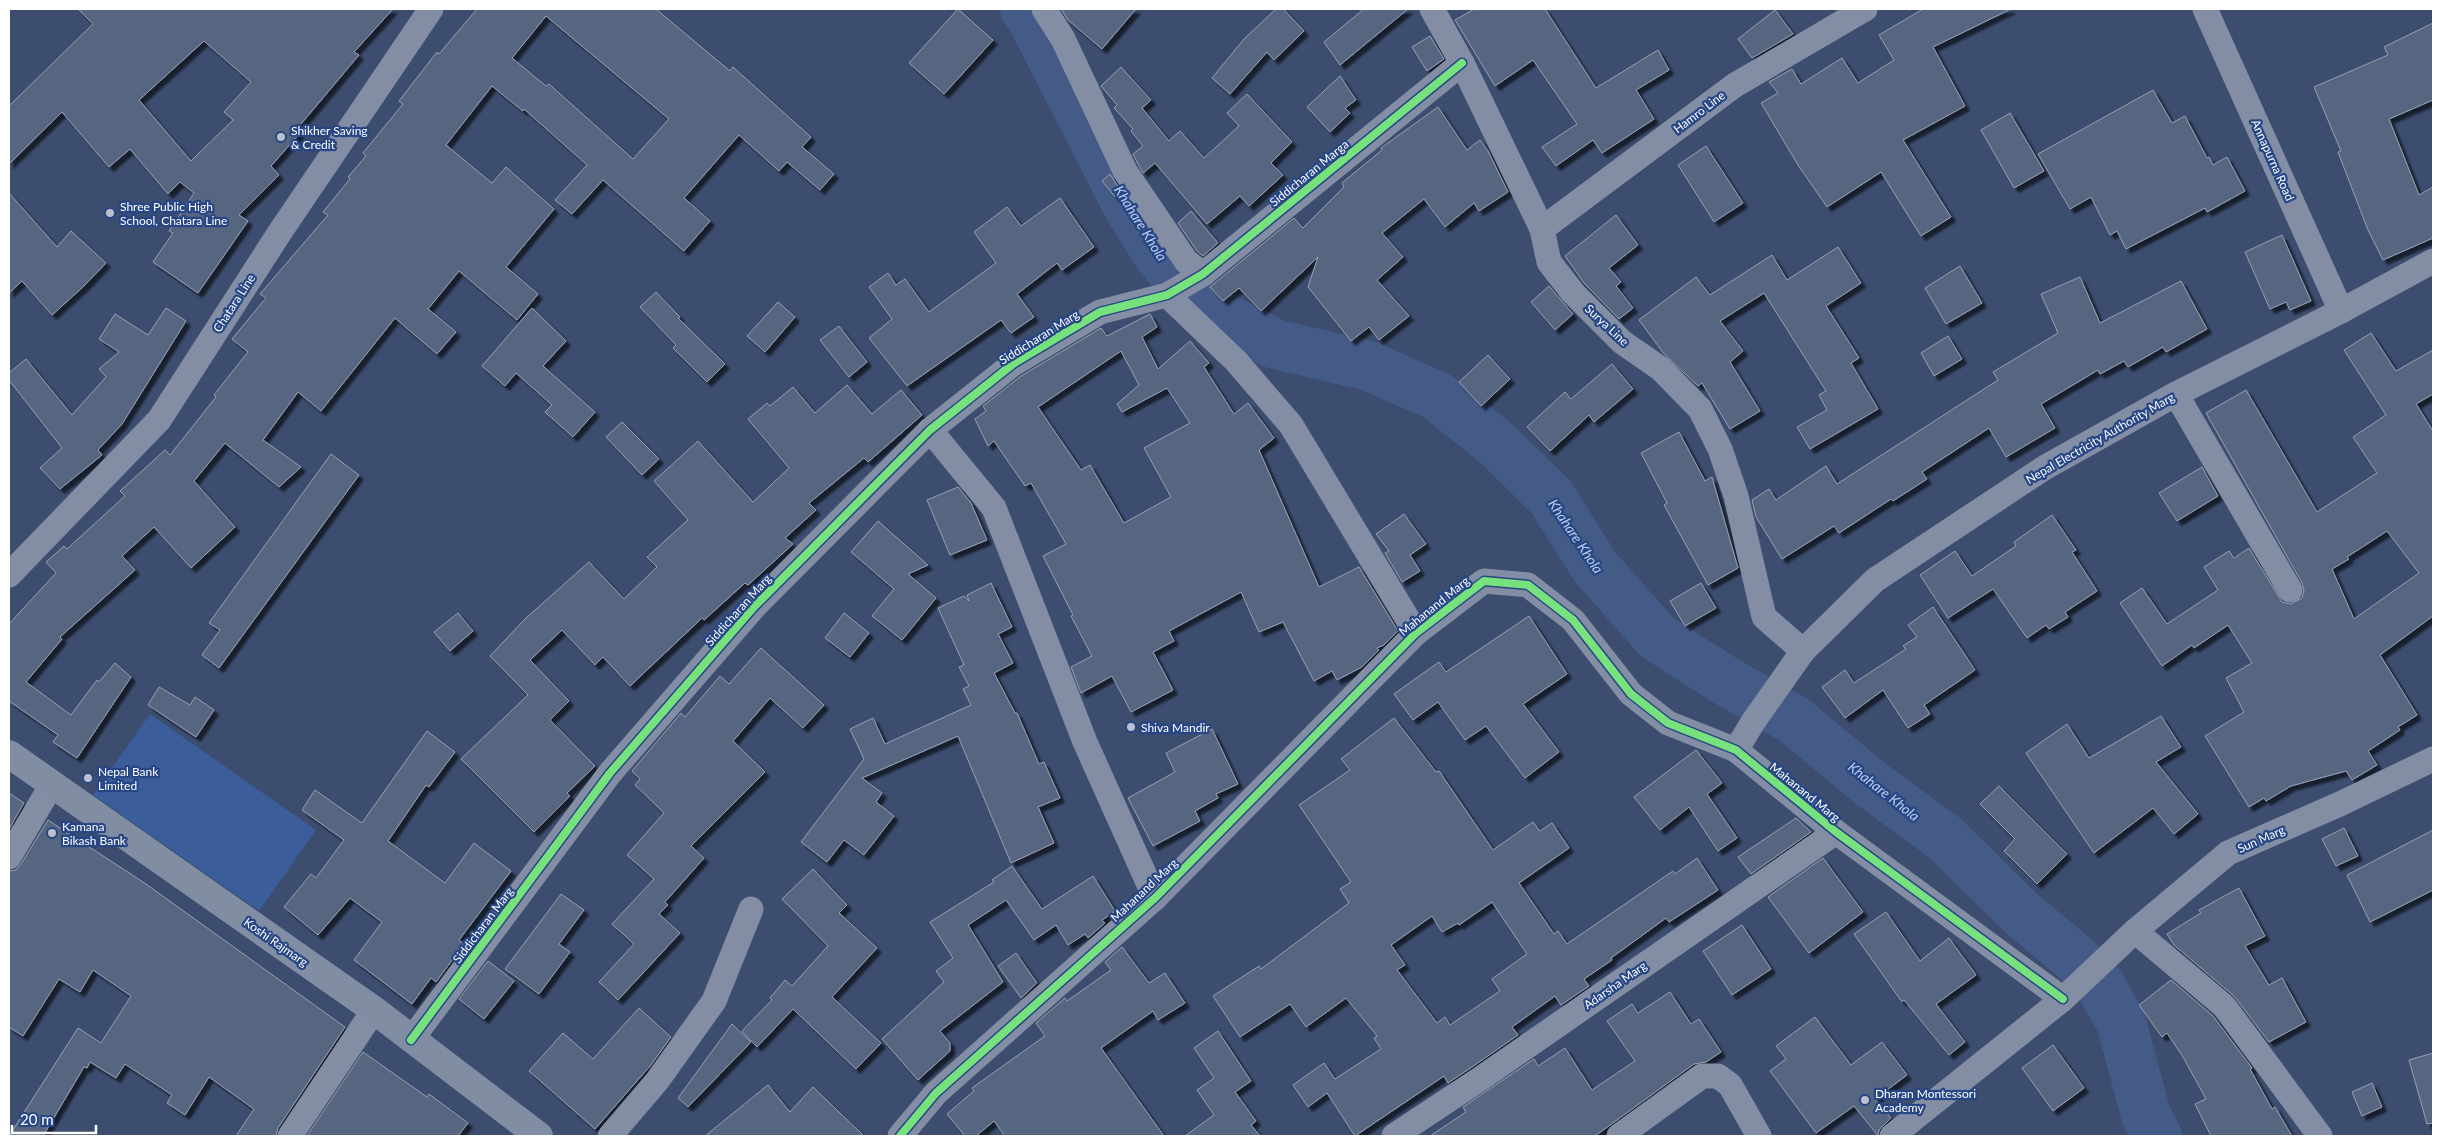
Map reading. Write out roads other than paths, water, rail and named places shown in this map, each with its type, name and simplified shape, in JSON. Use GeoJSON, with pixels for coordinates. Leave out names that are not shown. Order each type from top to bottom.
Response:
{"type":"FeatureCollection","features":[{"type":"Feature","properties":{"kind":"main road","name":"Koshi Rajmarg"},"geometry":{"type":"LineString","coordinates":[[9,754],[51,786],[374,1010],[539,1136]]}},
{"type":"Feature","properties":{"kind":"street","name":"Chatara Line"},"geometry":{"type":"LineString","coordinates":[[9,575],[159,420],[274,240],[430,9]]}},
{"type":"Feature","properties":{"kind":"street"},"geometry":{"type":"LineString","coordinates":[[1044,9],[1063,39],[1125,171],[1198,277]]}},
{"type":"Feature","properties":{"kind":"street","name":"Surya Line"},"geometry":{"type":"LineString","coordinates":[[1432,9],[1462,63],[1542,229],[1549,262],[1573,292],[1622,342],[1661,369],[1700,409],[1720,449],[1736,496],[1764,617],[1803,652]]}},
{"type":"Feature","properties":{"kind":"street","name":"Hamro Line"},"geometry":{"type":"LineString","coordinates":[[1542,229],[1735,85],[1865,9]]}},
{"type":"Feature","properties":{"kind":"street","name":"Annapurna Road"},"geometry":{"type":"LineString","coordinates":[[2205,9],[2341,311]]}},
{"type":"Feature","properties":{"kind":"street","name":"Siddicharan Marga"},"geometry":{"type":"LineString","coordinates":[[1167,295],[1198,277],[1462,63]]}},
{"type":"Feature","properties":{"kind":"street","name":"Nepal Electricity Authority Marg"},"geometry":{"type":"LineString","coordinates":[[1736,750],[1753,722],[1803,652],[1876,580],[2044,468],[2176,394],[2341,311],[2433,261]]}},
{"type":"Feature","properties":{"kind":"street"},"geometry":{"type":"LineString","coordinates":[[1167,295],[1236,361],[1291,425],[1416,633]]}},
{"type":"Feature","properties":{"kind":"street","name":"Siddicharan Marg"},"geometry":{"type":"LineString","coordinates":[[411,1040],[610,774],[754,607],[930,430],[1013,364],[1100,312],[1167,295]]}},
{"type":"Feature","properties":{"kind":"street"},"geometry":{"type":"LineString","coordinates":[[2176,394],[2290,590]]}},
{"type":"Feature","properties":{"kind":"street"},"geometry":{"type":"LineString","coordinates":[[930,430],[994,508],[1086,742],[1155,898]]}},
{"type":"Feature","properties":{"kind":"street","name":"Mahanand Marg"},"geometry":{"type":"LineString","coordinates":[[900,1136],[936,1093],[1155,898],[1416,633],[1484,581],[1528,585],[1573,620],[1631,694],[1668,723],[1736,750],[1836,832],[2069,993]]}},
{"type":"Feature","properties":{"kind":"street","name":"Sun Marg"},"geometry":{"type":"LineString","coordinates":[[2069,993],[2135,931],[2228,853],[2342,803],[2433,759]]}},
{"type":"Feature","properties":{"kind":"street"},"geometry":{"type":"LineString","coordinates":[[9,857],[51,786]]}},
{"type":"Feature","properties":{"kind":"street","name":"Adarsha Marg"},"geometry":{"type":"LineString","coordinates":[[1394,1136],[1480,1079],[1836,832]]}},
{"type":"Feature","properties":{"kind":"street"},"geometry":{"type":"LineString","coordinates":[[610,1136],[657,1081],[714,1001],[751,909]]}},
{"type":"Feature","properties":{"kind":"street"},"geometry":{"type":"LineString","coordinates":[[2135,931],[2224,1006],[2320,1136]]}},
{"type":"Feature","properties":{"kind":"street"},"geometry":{"type":"LineString","coordinates":[[1892,1136],[2069,993]]}},
{"type":"Feature","properties":{"kind":"street"},"geometry":{"type":"LineString","coordinates":[[290,1136],[374,1010]]}},
{"type":"Feature","properties":{"kind":"street"},"geometry":{"type":"LineString","coordinates":[[1619,1136],[1702,1076],[1718,1076],[1730,1085],[1759,1136]]}},
{"type":"Feature","properties":{"kind":"waterway","name":"Khahare Khola"},"geometry":{"type":"LineString","coordinates":[[1025,9],[1030,15],[1128,206],[1159,256],[1202,306],[1275,344],[1369,366],[1437,396],[1497,444],[1551,497],[1595,567],[1657,637],[1726,681],[1794,720],[1871,784],[1945,838],[2021,913],[2075,958],[2100,985],[2121,1022],[2146,1115],[2157,1136]]}},
{"type":"Feature","properties":{"kind":"place","name":"Shikher Saving & Credit"},"geometry":{"type":"Point","coordinates":[281,137]}},
{"type":"Feature","properties":{"kind":"place","name":"Shree Public High School, Chatara Line"},"geometry":{"type":"Point","coordinates":[110,213]}},
{"type":"Feature","properties":{"kind":"place","name":"Shiva Mandir"},"geometry":{"type":"Point","coordinates":[1131,727]}},
{"type":"Feature","properties":{"kind":"place","name":"Nepal Bank Limited"},"geometry":{"type":"Point","coordinates":[88,778]}},
{"type":"Feature","properties":{"kind":"place","name":"Kamana Bikash Bank"},"geometry":{"type":"Point","coordinates":[52,833]}},
{"type":"Feature","properties":{"kind":"place","name":"Dharan Montessori Academy"},"geometry":{"type":"Point","coordinates":[1865,1100]}}]}
